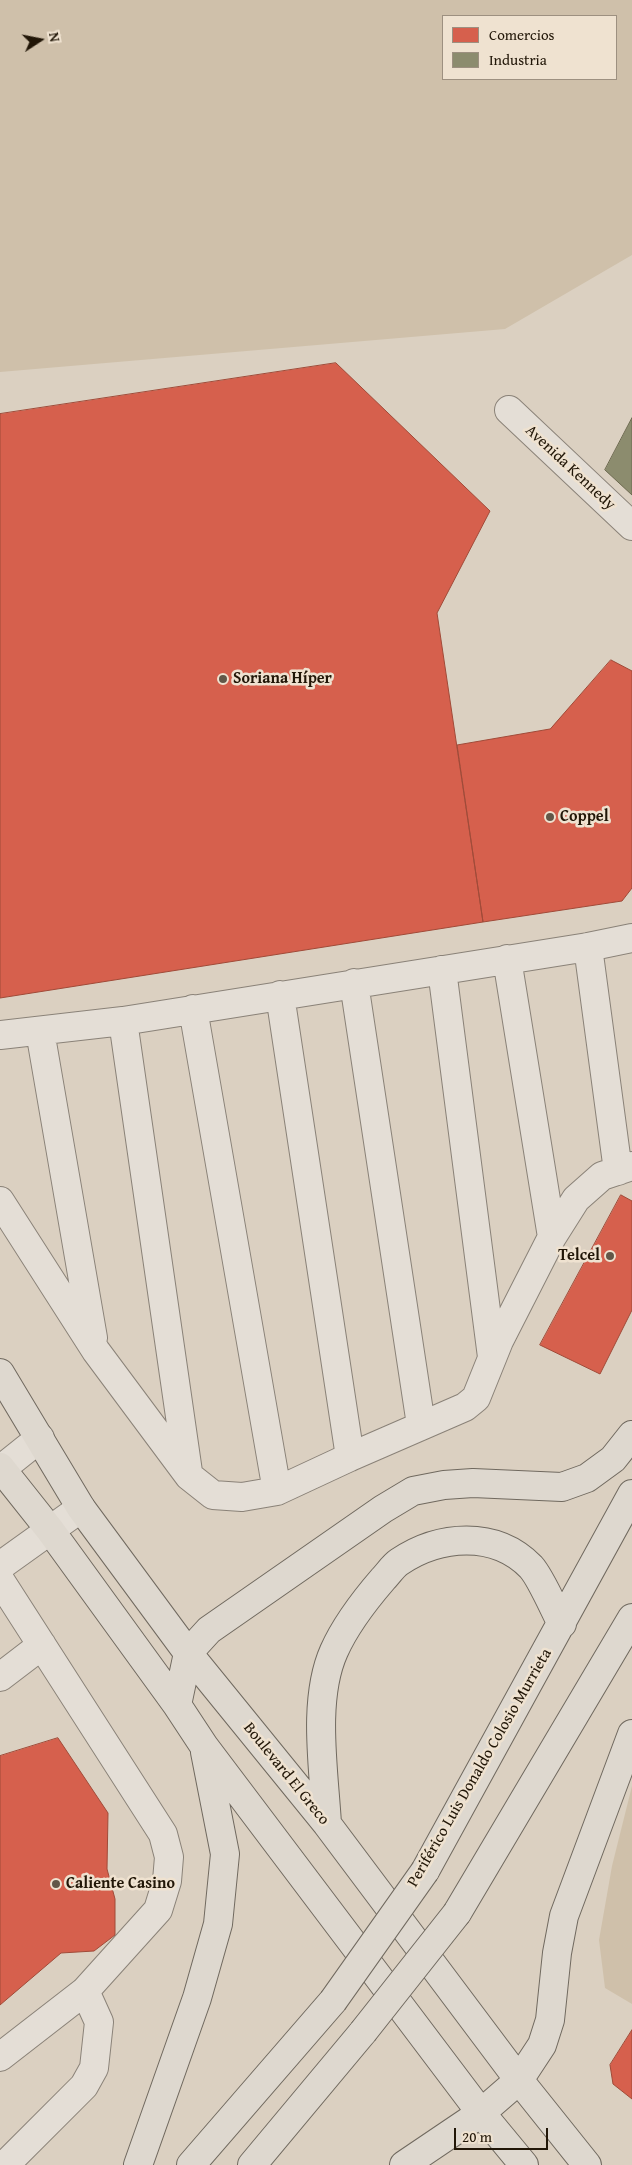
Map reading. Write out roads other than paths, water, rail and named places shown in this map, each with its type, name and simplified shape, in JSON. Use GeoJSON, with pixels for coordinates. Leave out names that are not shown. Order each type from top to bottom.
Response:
{"type":"FeatureCollection","features":[{"type":"Feature","properties":{"kind":"main road","name":"Boulevard El Greco"},"geometry":{"type":"LineString","coordinates":[[0,1373],[82,1508],[188,1653],[327,1824],[519,2080],[586,2165]]}},
{"type":"Feature","properties":{"kind":"main road"},"geometry":{"type":"LineString","coordinates":[[177,1705],[188,1653],[210,1630],[383,1509],[413,1491],[444,1485],[473,1484],[562,1487],[587,1478],[612,1459],[632,1435]]}},
{"type":"Feature","properties":{"kind":"main road"},"geometry":{"type":"LineString","coordinates":[[0,1468],[50,1530],[177,1705],[204,1746],[481,2113],[524,2165]]}},
{"type":"Feature","properties":{"kind":"main road","name":"Periférico Luis Donaldo Colosio Murrieta"},"geometry":{"type":"LineString","coordinates":[[191,2165],[333,2001],[425,1871],[632,1494]]}},
{"type":"Feature","properties":{"kind":"main road"},"geometry":{"type":"LineString","coordinates":[[327,1824],[321,1718],[325,1686],[334,1651],[360,1606],[398,1563],[432,1546],[459,1540],[489,1542],[511,1551],[532,1568],[562,1624]]}},
{"type":"Feature","properties":{"kind":"main road"},"geometry":{"type":"LineString","coordinates":[[252,2165],[363,2032],[457,1913],[632,1618]]}},
{"type":"Feature","properties":{"kind":"main road"},"geometry":{"type":"LineString","coordinates":[[404,2165],[481,2113],[519,2080],[542,2045],[550,2020],[557,1953],[564,1916],[632,1734]]}},
{"type":"Feature","properties":{"kind":"main road"},"geometry":{"type":"LineString","coordinates":[[138,2165],[197,1998],[218,1924],[225,1854],[204,1746]]}},
{"type":"Feature","properties":{"kind":"lane","name":"Avenida Kennedy"},"geometry":{"type":"LineString","coordinates":[[509,410],[632,526]]}},
{"type":"Feature","properties":{"kind":"lane"},"geometry":{"type":"LineString","coordinates":[[0,1035],[123,1021],[193,1008],[588,947],[632,938]]}},
{"type":"Feature","properties":{"kind":"lane"},"geometry":{"type":"LineString","coordinates":[[0,1201],[96,1351],[189,1476],[213,1495],[242,1497],[277,1491],[421,1425],[465,1407],[476,1398],[492,1357],[552,1237],[576,1200],[602,1176],[625,1169],[588,947]]}},
{"type":"Feature","properties":{"kind":"lane"},"geometry":{"type":"LineString","coordinates":[[507,959],[552,1237]]}},
{"type":"Feature","properties":{"kind":"lane"},"geometry":{"type":"LineString","coordinates":[[442,970],[492,1357]]}},
{"type":"Feature","properties":{"kind":"lane"},"geometry":{"type":"LineString","coordinates":[[354,983],[421,1425]]}},
{"type":"Feature","properties":{"kind":"lane"},"geometry":{"type":"LineString","coordinates":[[280,995],[350,1457]]}},
{"type":"Feature","properties":{"kind":"lane"},"geometry":{"type":"LineString","coordinates":[[193,1008],[277,1491]]}},
{"type":"Feature","properties":{"kind":"lane"},"geometry":{"type":"LineString","coordinates":[[123,1021],[189,1476]]}},
{"type":"Feature","properties":{"kind":"lane"},"geometry":{"type":"LineString","coordinates":[[40,1031],[96,1351]]}},
{"type":"Feature","properties":{"kind":"lane"},"geometry":{"type":"LineString","coordinates":[[0,1468],[40,1438]]}},
{"type":"Feature","properties":{"kind":"lane"},"geometry":{"type":"LineString","coordinates":[[0,1566],[82,1508]]}},
{"type":"Feature","properties":{"kind":"lane"},"geometry":{"type":"LineString","coordinates":[[0,1580],[163,1834],[169,1857],[167,1881],[158,1910],[85,1991],[0,2057]]}},
{"type":"Feature","properties":{"kind":"lane"},"geometry":{"type":"LineString","coordinates":[[0,1677],[42,1644]]}},
{"type":"Feature","properties":{"kind":"lane"},"geometry":{"type":"LineString","coordinates":[[5,2165],[84,2086],[94,2068],[99,2022],[85,1991]]}},
{"type":"Feature","properties":{"kind":"place","name":"Soriana Híper"},"geometry":{"type":"Point","coordinates":[223,679]}},
{"type":"Feature","properties":{"kind":"place","name":"Coppel"},"geometry":{"type":"Point","coordinates":[550,817]}},
{"type":"Feature","properties":{"kind":"place","name":"Telcel"},"geometry":{"type":"Point","coordinates":[610,1256]}},
{"type":"Feature","properties":{"kind":"place","name":"Caliente Casino"},"geometry":{"type":"Point","coordinates":[56,1884]}}]}
